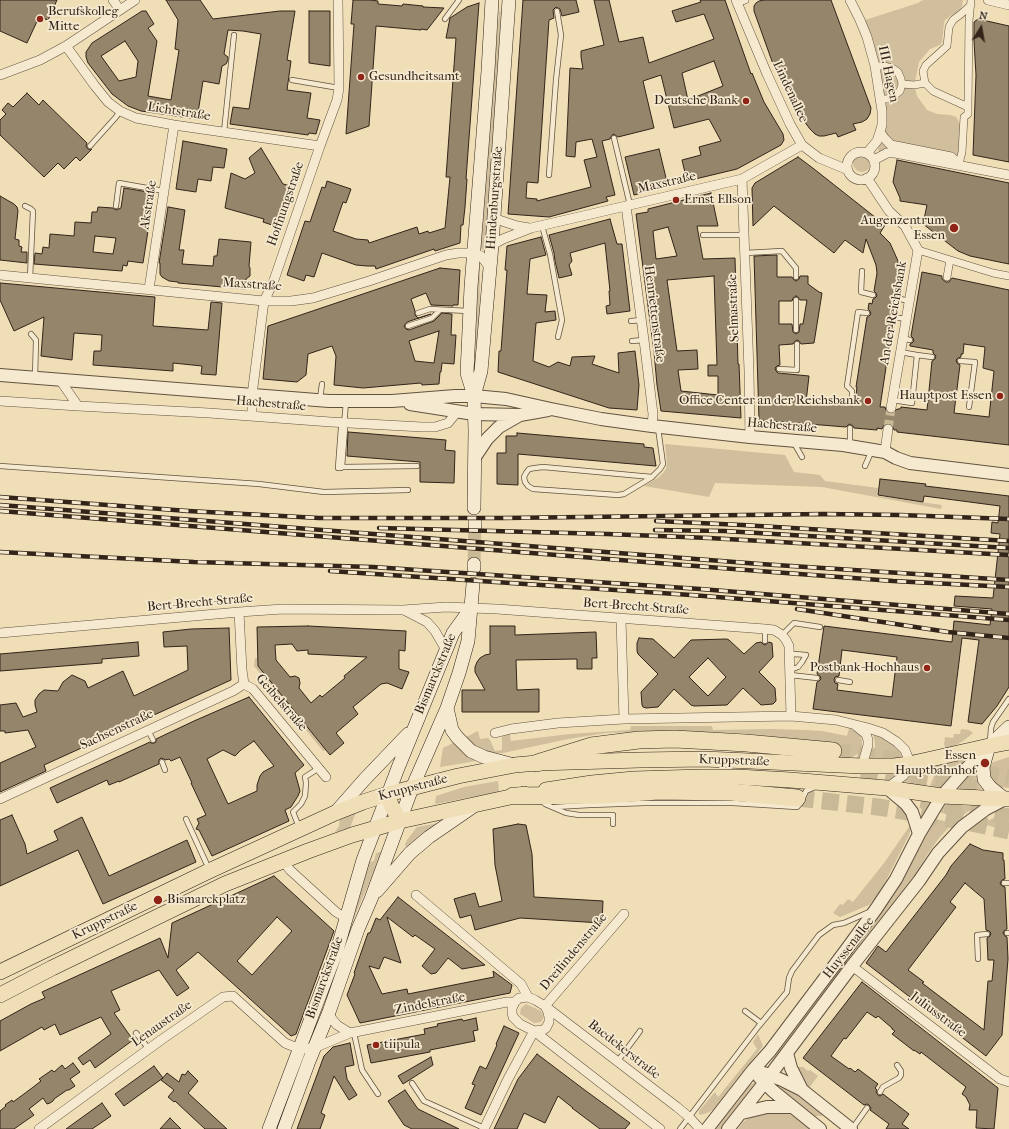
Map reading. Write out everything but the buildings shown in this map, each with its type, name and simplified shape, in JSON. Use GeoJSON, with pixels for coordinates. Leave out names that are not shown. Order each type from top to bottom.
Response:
{"type":"FeatureCollection","features":[{"type":"Feature","properties":{"kind":"highway"},"geometry":{"type":"LineString","coordinates":[[537,763],[592,746],[639,740],[675,739],[739,742],[833,751]]}},
{"type":"Feature","properties":{"kind":"highway"},"geometry":{"type":"LineString","coordinates":[[513,796],[538,797],[604,795],[666,791],[731,792],[797,798]]}},
{"type":"Feature","properties":{"kind":"main road","name":"Hindenburgstraße"},"geometry":{"type":"LineString","coordinates":[[474,396],[467,373],[492,0]]}},
{"type":"Feature","properties":{"kind":"main road","name":"Hindenburgstraße"},"geometry":{"type":"LineString","coordinates":[[474,508],[474,396],[481,372],[492,245],[509,0]]}},
{"type":"Feature","properties":{"kind":"main road"},"geometry":{"type":"LineString","coordinates":[[471,608],[473,584]]}},
{"type":"Feature","properties":{"kind":"main road","name":"Bismarckstraße"},"geometry":{"type":"LineString","coordinates":[[269,1129],[337,950],[361,867],[412,730],[453,634],[471,608]]}},
{"type":"Feature","properties":{"kind":"main road","name":"Bismarckstraße"},"geometry":{"type":"LineString","coordinates":[[284,1129],[412,788],[447,708],[468,641],[471,608]]}},
{"type":"Feature","properties":{"kind":"main road"},"geometry":{"type":"LineString","coordinates":[[447,708],[452,730],[471,751],[484,757],[515,765]]}},
{"type":"Feature","properties":{"kind":"main road"},"geometry":{"type":"LineString","coordinates":[[1008,800],[990,787],[984,779],[983,767],[989,746],[1009,727]]}},
{"type":"Feature","properties":{"kind":"main road"},"geometry":{"type":"LineString","coordinates":[[327,844],[331,827],[331,815],[412,730]]}},
{"type":"Feature","properties":{"kind":"main road","name":"Kruppstraße"},"geometry":{"type":"LineString","coordinates":[[0,972],[300,828],[362,802],[452,777],[515,765],[537,763],[640,760],[704,760],[879,767],[909,764],[1009,742]]}},
{"type":"Feature","properties":{"kind":"main road","name":"Kruppstraße"},"geometry":{"type":"LineString","coordinates":[[0,995],[52,968],[225,884],[283,861],[375,828],[513,796],[592,783],[641,778],[701,776],[825,783],[888,788],[942,796],[1008,800]]}},
{"type":"Feature","properties":{"kind":"main road"},"geometry":{"type":"LineString","coordinates":[[388,794],[391,806],[400,821]]}},
{"type":"Feature","properties":{"kind":"main road"},"geometry":{"type":"LineString","coordinates":[[371,899],[410,853],[429,837],[479,803]]}},
{"type":"Feature","properties":{"kind":"street"},"geometry":{"type":"LineString","coordinates":[[112,0],[120,10]]}},
{"type":"Feature","properties":{"kind":"street"},"geometry":{"type":"LineString","coordinates":[[0,75],[40,60],[66,46],[136,0]]}},
{"type":"Feature","properties":{"kind":"street","name":"Hoffnungstraße"},"geometry":{"type":"LineString","coordinates":[[252,416],[252,395],[264,300],[273,283],[337,100],[339,88],[338,0]]}},
{"type":"Feature","properties":{"kind":"street","name":"III. Hagen"},"geometry":{"type":"LineString","coordinates":[[850,0],[867,37],[875,66],[881,100],[882,125],[876,141],[867,153]]}},
{"type":"Feature","properties":{"kind":"street"},"geometry":{"type":"LineString","coordinates":[[988,0],[1009,5]]}},
{"type":"Feature","properties":{"kind":"street","name":"Lindenallee"},"geometry":{"type":"LineString","coordinates":[[739,1],[767,74],[790,124],[802,145],[819,158],[848,170]]}},
{"type":"Feature","properties":{"kind":"street"},"geometry":{"type":"LineString","coordinates":[[968,108],[933,91],[925,83],[923,71],[926,65],[947,46],[953,20],[961,14],[971,2]]}},
{"type":"Feature","properties":{"kind":"street"},"geometry":{"type":"LineString","coordinates":[[959,164],[962,152],[964,118],[968,114],[972,90],[969,21],[971,2]]}},
{"type":"Feature","properties":{"kind":"street","name":"Lichtstraße"},"geometry":{"type":"LineString","coordinates":[[66,46],[108,102],[120,111],[136,118],[174,125],[320,146]]}},
{"type":"Feature","properties":{"kind":"street"},"geometry":{"type":"LineString","coordinates":[[875,66],[886,66],[892,68],[898,72],[902,84],[900,91],[895,96],[881,100]]}},
{"type":"Feature","properties":{"kind":"street"},"geometry":{"type":"LineString","coordinates":[[902,84],[925,83]]}},
{"type":"Feature","properties":{"kind":"street","name":"Akstraße"},"geometry":{"type":"LineString","coordinates":[[149,289],[174,125]]}},
{"type":"Feature","properties":{"kind":"street"},"geometry":{"type":"LineString","coordinates":[[880,132],[891,145],[951,157],[959,164]]}},
{"type":"Feature","properties":{"kind":"street","name":"Maxstraße"},"geometry":{"type":"LineString","coordinates":[[492,245],[530,228],[742,179],[802,145]]}},
{"type":"Feature","properties":{"kind":"street"},"geometry":{"type":"LineString","coordinates":[[862,152],[867,153],[874,160],[875,163],[873,174],[867,178],[858,179],[853,177],[848,170],[848,161],[854,154],[862,152]]}},
{"type":"Feature","properties":{"kind":"street"},"geometry":{"type":"LineString","coordinates":[[874,160],[887,153],[895,152],[1009,175]]}},
{"type":"Feature","properties":{"kind":"street","name":"An der Reichsbank"},"geometry":{"type":"LineString","coordinates":[[867,178],[889,211],[905,226],[918,250],[906,319],[906,339],[900,352],[891,404]]}},
{"type":"Feature","properties":{"kind":"street","name":"Selmastraße"},"geometry":{"type":"LineString","coordinates":[[742,179],[751,370],[750,437]]}},
{"type":"Feature","properties":{"kind":"street","name":"Henriettenstraße"},"geometry":{"type":"LineString","coordinates":[[628,206],[655,426]]}},
{"type":"Feature","properties":{"kind":"street","name":"Maxstraße"},"geometry":{"type":"LineString","coordinates":[[493,218],[517,226],[530,228]]}},
{"type":"Feature","properties":{"kind":"street"},"geometry":{"type":"LineString","coordinates":[[918,250],[993,273],[1009,276]]}},
{"type":"Feature","properties":{"kind":"street","name":"Maxstraße"},"geometry":{"type":"LineString","coordinates":[[0,276],[264,300],[291,301],[313,298],[446,256],[458,253],[474,254]]}},
{"type":"Feature","properties":{"kind":"street"},"geometry":{"type":"LineString","coordinates":[[474,254],[481,256],[490,268]]}},
{"type":"Feature","properties":{"kind":"street"},"geometry":{"type":"LineString","coordinates":[[947,277],[950,260]]}},
{"type":"Feature","properties":{"kind":"street","name":"Hachestraße"},"geometry":{"type":"LineString","coordinates":[[0,375],[320,400],[392,401],[449,396],[506,398],[551,409],[600,418],[750,437],[850,446],[885,452],[910,463],[1009,475]]}},
{"type":"Feature","properties":{"kind":"street"},"geometry":{"type":"LineString","coordinates":[[60,380],[78,406]]}},
{"type":"Feature","properties":{"kind":"street","name":"Hachestraße"},"geometry":{"type":"LineString","coordinates":[[0,401],[209,412],[344,424],[436,427],[448,423],[457,412]]}},
{"type":"Feature","properties":{"kind":"street","name":"Hachestraße"},"geometry":{"type":"LineString","coordinates":[[392,401],[474,414],[520,415],[551,409]]}},
{"type":"Feature","properties":{"kind":"street"},"geometry":{"type":"LineString","coordinates":[[475,457],[487,439],[499,427],[520,415]]}},
{"type":"Feature","properties":{"kind":"street"},"geometry":{"type":"LineString","coordinates":[[885,452],[888,429]]}},
{"type":"Feature","properties":{"kind":"street","name":"Bert-Brecht-Straße"},"geometry":{"type":"LineString","coordinates":[[0,633],[283,609],[403,610],[446,607],[498,609],[765,629],[774,630],[782,635]]}},
{"type":"Feature","properties":{"kind":"street","name":"Bert-Brecht-Straße"},"geometry":{"type":"LineString","coordinates":[[403,610],[427,622],[435,631],[446,650]]}},
{"type":"Feature","properties":{"kind":"street","name":"Geibelstraße"},"geometry":{"type":"LineString","coordinates":[[239,612],[244,684],[253,689],[326,777]]}},
{"type":"Feature","properties":{"kind":"street"},"geometry":{"type":"LineString","coordinates":[[621,619],[624,719]]}},
{"type":"Feature","properties":{"kind":"street"},"geometry":{"type":"LineString","coordinates":[[782,635],[789,646],[790,655],[791,716]]}},
{"type":"Feature","properties":{"kind":"street","name":"Sachsenstraße"},"geometry":{"type":"LineString","coordinates":[[0,799],[233,691],[244,684]]}},
{"type":"Feature","properties":{"kind":"street"},"geometry":{"type":"LineString","coordinates":[[495,733],[511,729],[558,723],[624,719],[791,716],[836,720],[883,733],[892,738],[905,750],[909,760],[908,770],[888,788],[906,804],[912,812],[919,834]]}},
{"type":"Feature","properties":{"kind":"street"},"geometry":{"type":"LineString","coordinates":[[855,725],[866,734],[868,740],[862,766]]}},
{"type":"Feature","properties":{"kind":"street","name":"Huyssenallee"},"geometry":{"type":"LineString","coordinates":[[707,1129],[753,1070],[770,1051],[876,909],[896,879],[919,834],[942,796],[989,746]]}},
{"type":"Feature","properties":{"kind":"street","name":"Huyssenallee"},"geometry":{"type":"LineString","coordinates":[[728,1129],[742,1113],[852,966],[919,881],[938,853],[962,828],[986,809],[1008,800]]}},
{"type":"Feature","properties":{"kind":"street"},"geometry":{"type":"LineString","coordinates":[[283,861],[336,912],[346,918]]}},
{"type":"Feature","properties":{"kind":"street","name":"Baedekerstraße"},"geometry":{"type":"LineString","coordinates":[[416,895],[521,984],[528,997],[545,1006],[689,1117],[700,1129]]}},
{"type":"Feature","properties":{"kind":"street","name":"Dreilindenstraße"},"geometry":{"type":"LineString","coordinates":[[484,1129],[508,1079],[534,1031],[543,1030],[549,1022],[548,1012],[545,1006],[624,914]]}},
{"type":"Feature","properties":{"kind":"street","name":"Juliusstraße"},"geometry":{"type":"LineString","coordinates":[[852,966],[1000,1079],[1009,1082]]}},
{"type":"Feature","properties":{"kind":"street","name":"Lenaustraße"},"geometry":{"type":"LineString","coordinates":[[39,1129],[161,1040],[223,997],[233,996],[285,1043],[300,1049]]}},
{"type":"Feature","properties":{"kind":"street"},"geometry":{"type":"LineString","coordinates":[[528,997],[519,998],[515,1002],[512,1008],[513,1017],[520,1024],[534,1031],[660,1129]]}},
{"type":"Feature","properties":{"kind":"street","name":"Zindelstraße"},"geometry":{"type":"LineString","coordinates":[[300,1049],[314,1048],[352,1033],[515,1002]]}},
{"type":"Feature","properties":{"kind":"street"},"geometry":{"type":"LineString","coordinates":[[328,1012],[337,1026],[352,1033]]}},
{"type":"Feature","properties":{"kind":"street"},"geometry":{"type":"LineString","coordinates":[[787,1053],[791,1068],[802,1090]]}},
{"type":"Feature","properties":{"kind":"street"},"geometry":{"type":"LineString","coordinates":[[753,1070],[768,1079],[782,1080],[802,1090],[832,1115],[852,1129]]}},
{"type":"Feature","properties":{"kind":"street"},"geometry":{"type":"LineString","coordinates":[[768,1079],[773,1091],[818,1127],[832,1115]]}},
{"type":"Feature","properties":{"kind":"street"},"geometry":{"type":"LineString","coordinates":[[742,1113],[767,1108],[793,1107]]}},
{"type":"Feature","properties":{"kind":"lane"},"geometry":{"type":"LineString","coordinates":[[446,19],[459,0]]}},
{"type":"Feature","properties":{"kind":"lane"},"geometry":{"type":"LineString","coordinates":[[549,175],[561,35],[557,11]]}},
{"type":"Feature","properties":{"kind":"lane"},"geometry":{"type":"LineString","coordinates":[[224,132],[234,35]]}},
{"type":"Feature","properties":{"kind":"lane"},"geometry":{"type":"LineString","coordinates":[[292,80],[339,88]]}},
{"type":"Feature","properties":{"kind":"lane"},"geometry":{"type":"LineString","coordinates":[[90,146],[120,111]]}},
{"type":"Feature","properties":{"kind":"lane"},"geometry":{"type":"LineString","coordinates":[[614,138],[628,206]]}},
{"type":"Feature","properties":{"kind":"lane"},"geometry":{"type":"LineString","coordinates":[[116,206],[120,184],[164,191]]}},
{"type":"Feature","properties":{"kind":"lane"},"geometry":{"type":"LineString","coordinates":[[25,206],[33,211],[30,278]]}},
{"type":"Feature","properties":{"kind":"lane"},"geometry":{"type":"LineString","coordinates":[[542,226],[550,254],[562,320],[558,337]]}},
{"type":"Feature","properties":{"kind":"lane"},"geometry":{"type":"LineString","coordinates":[[703,235],[745,235]]}},
{"type":"Feature","properties":{"kind":"lane"},"geometry":{"type":"LineString","coordinates":[[745,253],[782,251],[796,268],[796,277]]}},
{"type":"Feature","properties":{"kind":"lane"},"geometry":{"type":"LineString","coordinates":[[862,271],[861,292],[874,295]]}},
{"type":"Feature","properties":{"kind":"lane"},"geometry":{"type":"LineString","coordinates":[[896,298],[909,301]]}},
{"type":"Feature","properties":{"kind":"lane"},"geometry":{"type":"LineString","coordinates":[[796,300],[796,330]]}},
{"type":"Feature","properties":{"kind":"lane"},"geometry":{"type":"LineString","coordinates":[[418,313],[430,309],[470,311]]}},
{"type":"Feature","properties":{"kind":"lane"},"geometry":{"type":"LineString","coordinates":[[408,326],[432,318],[440,310]]}},
{"type":"Feature","properties":{"kind":"lane"},"geometry":{"type":"LineString","coordinates":[[852,402],[852,391],[848,386],[858,312],[867,313]]}},
{"type":"Feature","properties":{"kind":"lane"},"geometry":{"type":"LineString","coordinates":[[893,317],[906,319]]}},
{"type":"Feature","properties":{"kind":"lane"},"geometry":{"type":"LineString","coordinates":[[631,321],[642,320]]}},
{"type":"Feature","properties":{"kind":"lane"},"geometry":{"type":"LineString","coordinates":[[31,334],[36,340],[35,378]]}},
{"type":"Feature","properties":{"kind":"lane"},"geometry":{"type":"LineString","coordinates":[[632,341],[644,340]]}},
{"type":"Feature","properties":{"kind":"lane"},"geometry":{"type":"LineString","coordinates":[[779,369],[797,370],[796,344]]}},
{"type":"Feature","properties":{"kind":"lane"},"geometry":{"type":"LineString","coordinates":[[900,352],[932,358]]}},
{"type":"Feature","properties":{"kind":"lane"},"geometry":{"type":"LineString","coordinates":[[891,404],[912,402],[917,355]]}},
{"type":"Feature","properties":{"kind":"lane"},"geometry":{"type":"LineString","coordinates":[[960,360],[975,362],[969,407]]}},
{"type":"Feature","properties":{"kind":"lane"},"geometry":{"type":"LineString","coordinates":[[320,400],[322,384]]}},
{"type":"Feature","properties":{"kind":"lane"},"geometry":{"type":"LineString","coordinates":[[346,401],[342,467],[417,466]]}},
{"type":"Feature","properties":{"kind":"lane"},"geometry":{"type":"LineString","coordinates":[[341,468],[338,468],[341,428],[344,424]]}},
{"type":"Feature","properties":{"kind":"lane"},"geometry":{"type":"LineString","coordinates":[[652,477],[539,467],[529,469],[524,477],[528,486],[533,489],[618,496],[629,492],[652,477],[663,464],[655,426]]}},
{"type":"Feature","properties":{"kind":"lane"},"geometry":{"type":"LineString","coordinates":[[850,428],[850,446]]}},
{"type":"Feature","properties":{"kind":"lane"},"geometry":{"type":"LineString","coordinates":[[793,441],[802,457]]}},
{"type":"Feature","properties":{"kind":"lane"},"geometry":{"type":"LineString","coordinates":[[864,466],[872,450]]}},
{"type":"Feature","properties":{"kind":"lane"},"geometry":{"type":"LineString","coordinates":[[0,466],[259,484],[324,492],[408,490]]}},
{"type":"Feature","properties":{"kind":"lane"},"geometry":{"type":"LineString","coordinates":[[782,635],[794,623],[820,627]]}},
{"type":"Feature","properties":{"kind":"lane"},"geometry":{"type":"LineString","coordinates":[[765,629],[765,642]]}},
{"type":"Feature","properties":{"kind":"lane"},"geometry":{"type":"LineString","coordinates":[[790,655],[806,655],[798,667],[790,673]]}},
{"type":"Feature","properties":{"kind":"lane"},"geometry":{"type":"LineString","coordinates":[[790,673],[817,678]]}},
{"type":"Feature","properties":{"kind":"lane"},"geometry":{"type":"LineString","coordinates":[[838,680],[850,682]]}},
{"type":"Feature","properties":{"kind":"lane"},"geometry":{"type":"LineString","coordinates":[[989,746],[993,722],[1009,699]]}},
{"type":"Feature","properties":{"kind":"lane"},"geometry":{"type":"LineString","coordinates":[[148,730],[153,740]]}},
{"type":"Feature","properties":{"kind":"lane"},"geometry":{"type":"LineString","coordinates":[[162,762],[165,770]]}},
{"type":"Feature","properties":{"kind":"lane"},"geometry":{"type":"LineString","coordinates":[[300,828],[293,812],[301,804],[305,796],[305,777],[319,768]]}},
{"type":"Feature","properties":{"kind":"lane","name":"Kruppstraße"},"geometry":{"type":"LineString","coordinates":[[554,808],[644,803],[766,804],[797,807],[806,791],[825,783]]}},
{"type":"Feature","properties":{"kind":"lane"},"geometry":{"type":"LineString","coordinates":[[538,797],[545,804],[566,813],[578,815],[613,815],[613,824]]}},
{"type":"Feature","properties":{"kind":"lane"},"geometry":{"type":"LineString","coordinates":[[186,819],[209,871]]}},
{"type":"Feature","properties":{"kind":"lane","name":"Huyssenallee"},"geometry":{"type":"LineString","coordinates":[[680,1129],[761,1023],[787,992],[789,978],[792,971],[819,935],[833,925],[844,923],[876,909]]}},
{"type":"Feature","properties":{"kind":"lane"},"geometry":{"type":"LineString","coordinates":[[978,959],[977,935],[987,934]]}},
{"type":"Feature","properties":{"kind":"lane"},"geometry":{"type":"LineString","coordinates":[[745,1011],[761,1023]]}},
{"type":"Feature","properties":{"kind":"lane"},"geometry":{"type":"LineString","coordinates":[[617,1062],[640,1031]]}},
{"type":"Feature","properties":{"kind":"lane"},"geometry":{"type":"LineString","coordinates":[[136,1033],[149,1049]]}},
{"type":"Feature","properties":{"kind":"lane"},"geometry":{"type":"LineString","coordinates":[[352,1033],[362,1070],[378,1094]]}},
{"type":"Feature","properties":{"kind":"lane"},"geometry":{"type":"LineString","coordinates":[[880,1092],[883,1087],[899,1078],[901,1075],[901,1070],[897,1065]]}},
{"type":"Feature","properties":{"kind":"lane"},"geometry":{"type":"LineString","coordinates":[[412,1083],[424,1101],[484,1129]]}},
{"type":"Feature","properties":{"kind":"lane"},"geometry":{"type":"LineString","coordinates":[[852,1129],[867,1108]]}},
{"type":"Feature","properties":{"kind":"shaded area"},"geometry":{"type":"Polygon","coordinates":[[[923,0],[963,0],[959,12],[945,20],[942,42],[940,45],[930,49],[919,62],[914,85],[917,96],[927,110],[937,114],[956,117],[963,129],[958,163],[880,153],[878,150],[883,125],[862,21],[918,3],[923,0]]]}},
{"type":"Feature","properties":{"kind":"shaded area"},"geometry":{"type":"Polygon","coordinates":[[[499,11],[501,12],[487,252],[480,248],[499,11]]]}},
{"type":"Feature","properties":{"kind":"shaded area"},"geometry":{"type":"Polygon","coordinates":[[[862,154],[868,157],[871,163],[868,169],[862,172],[856,169],[853,163],[856,157],[862,154]]]}},
{"type":"Feature","properties":{"kind":"shaded area"},"geometry":{"type":"Polygon","coordinates":[[[478,266],[480,267],[479,364],[475,363],[478,266]]]}},
{"type":"Feature","properties":{"kind":"shaded area"},"geometry":{"type":"Polygon","coordinates":[[[665,444],[785,455],[794,472],[820,475],[825,481],[878,488],[877,496],[942,505],[941,509],[822,487],[715,483],[709,497],[644,486],[659,477],[666,469],[667,463],[665,444]]]}},
{"type":"Feature","properties":{"kind":"shaded area"},"geometry":{"type":"Polygon","coordinates":[[[255,658],[258,658],[258,666],[326,750],[323,751],[254,666],[255,658]]]}},
{"type":"Feature","properties":{"kind":"shaded area"},"geometry":{"type":"Polygon","coordinates":[[[631,726],[712,726],[713,730],[805,730],[822,731],[847,736],[849,728],[860,735],[862,746],[859,753],[849,759],[832,758],[834,743],[739,733],[667,731],[606,733],[568,739],[503,753],[496,753],[481,751],[464,738],[478,731],[480,739],[488,738],[495,751],[502,750],[502,737],[506,734],[510,734],[511,741],[570,734],[630,730],[631,726]]]}},
{"type":"Feature","properties":{"kind":"shaded area"},"geometry":{"type":"Polygon","coordinates":[[[961,729],[969,730],[973,733],[963,741],[945,750],[945,737],[953,738],[954,734],[960,734],[961,729]]]}},
{"type":"Feature","properties":{"kind":"shaded area"},"geometry":{"type":"Polygon","coordinates":[[[873,732],[891,743],[900,752],[902,756],[901,759],[871,761],[875,748],[873,732]]]}},
{"type":"Feature","properties":{"kind":"shaded area"},"geometry":{"type":"Polygon","coordinates":[[[455,742],[476,761],[440,767],[443,748],[455,742]]]}},
{"type":"Feature","properties":{"kind":"shaded area"},"geometry":{"type":"Polygon","coordinates":[[[1009,757],[1009,788],[1001,787],[991,780],[989,766],[993,762],[1009,757]]]}},
{"type":"Feature","properties":{"kind":"shaded area"},"geometry":{"type":"Polygon","coordinates":[[[961,759],[942,788],[930,786],[939,764],[961,759]]]}},
{"type":"Feature","properties":{"kind":"shaded area"},"geometry":{"type":"Polygon","coordinates":[[[928,766],[920,785],[905,782],[914,769],[928,766]]]}},
{"type":"Feature","properties":{"kind":"shaded area"},"geometry":{"type":"Polygon","coordinates":[[[976,770],[978,783],[982,789],[959,787],[967,775],[976,770]]]}},
{"type":"Feature","properties":{"kind":"shaded area"},"geometry":{"type":"Polygon","coordinates":[[[498,781],[499,792],[435,804],[436,796],[464,787],[498,781]]]}},
{"type":"Feature","properties":{"kind":"shaded area"},"geometry":{"type":"Polygon","coordinates":[[[945,805],[971,806],[973,808],[959,818],[939,812],[945,805]]]}},
{"type":"Feature","properties":{"kind":"shaded area"},"geometry":{"type":"Polygon","coordinates":[[[356,812],[350,828],[335,832],[339,826],[340,817],[356,812]]]}},
{"type":"Feature","properties":{"kind":"shaded area"},"geometry":{"type":"Polygon","coordinates":[[[1006,812],[1009,813],[1009,831],[982,824],[1001,814],[1006,812]]]}},
{"type":"Feature","properties":{"kind":"shaded area"},"geometry":{"type":"Polygon","coordinates":[[[935,819],[953,823],[939,838],[914,877],[837,978],[835,977],[858,942],[890,899],[909,867],[924,834],[935,819]]]}},
{"type":"Feature","properties":{"kind":"shaded area"},"geometry":{"type":"Polygon","coordinates":[[[439,823],[406,847],[405,844],[407,840],[417,827],[439,823]]]}},
{"type":"Feature","properties":{"kind":"shaded area"},"geometry":{"type":"Polygon","coordinates":[[[909,827],[911,828],[909,835],[879,894],[869,905],[840,917],[833,913],[840,904],[843,905],[848,899],[853,902],[884,863],[909,827]]]}},
{"type":"Feature","properties":{"kind":"shaded area"},"geometry":{"type":"Polygon","coordinates":[[[383,851],[352,922],[351,920],[367,862],[374,861],[376,853],[383,851]]]}},
{"type":"Feature","properties":{"kind":"shaded area"},"geometry":{"type":"Polygon","coordinates":[[[526,1004],[541,1011],[544,1017],[541,1022],[534,1023],[520,1014],[521,1008],[526,1004]]]}},
{"type":"Feature","properties":{"kind":"shaded area"},"geometry":{"type":"Polygon","coordinates":[[[758,1034],[763,1046],[713,1110],[700,1115],[699,1111],[715,1092],[718,1097],[757,1049],[753,1042],[758,1034]]]}},
{"type":"Feature","properties":{"kind":"shaded area"},"geometry":{"type":"Polygon","coordinates":[[[797,1067],[803,1067],[808,1071],[810,1070],[818,1076],[809,1088],[814,1092],[808,1088],[797,1067]]]}},
{"type":"Feature","properties":{"kind":"shaded area"},"geometry":{"type":"Polygon","coordinates":[[[756,1082],[757,1083],[721,1129],[713,1129],[746,1087],[756,1082]]]}},
{"type":"Feature","properties":{"kind":"shaded area"},"geometry":{"type":"Polygon","coordinates":[[[782,1084],[822,1114],[822,1116],[813,1116],[780,1090],[782,1084]]]}},
{"type":"Feature","properties":{"kind":"shaded area"},"geometry":{"type":"Polygon","coordinates":[[[777,1111],[800,1119],[813,1129],[738,1129],[743,1122],[751,1117],[777,1111]]]}},
{"type":"Feature","properties":{"kind":"tunnel"},"geometry":{"type":"LineString","coordinates":[[888,429],[891,408]]}},
{"type":"Feature","properties":{"kind":"tunnel"},"geometry":{"type":"LineString","coordinates":[[474,564],[475,526]]}},
{"type":"Feature","properties":{"kind":"tunnel"},"geometry":{"type":"LineString","coordinates":[[833,751],[1009,778]]}},
{"type":"Feature","properties":{"kind":"tunnel"},"geometry":{"type":"LineString","coordinates":[[861,771],[883,773],[1007,795]]}},
{"type":"Feature","properties":{"kind":"tunnel"},"geometry":{"type":"LineString","coordinates":[[797,798],[878,807],[962,821],[1009,831]]}},
{"type":"Feature","properties":{"kind":"tunnel"},"geometry":{"type":"LineString","coordinates":[[921,800],[1009,817]]}},
{"type":"Feature","properties":{"kind":"railway"},"geometry":{"type":"LineString","coordinates":[[0,497],[188,511],[319,518],[503,518],[824,514],[1009,519]]}},
{"type":"Feature","properties":{"kind":"railway"},"geometry":{"type":"LineString","coordinates":[[0,505],[760,564],[1009,580]]}},
{"type":"Feature","properties":{"kind":"railway"},"geometry":{"type":"LineString","coordinates":[[0,511],[759,571],[893,581],[1009,587]]}},
{"type":"Feature","properties":{"kind":"railway"},"geometry":{"type":"LineString","coordinates":[[656,521],[1009,541]]}},
{"type":"Feature","properties":{"kind":"railway"},"geometry":{"type":"LineString","coordinates":[[379,528],[709,538],[1009,555]]}},
{"type":"Feature","properties":{"kind":"railway"},"geometry":{"type":"LineString","coordinates":[[655,530],[724,531],[1009,548]]}},
{"type":"Feature","properties":{"kind":"railway"},"geometry":{"type":"LineString","coordinates":[[0,552],[194,562],[373,567],[700,589],[1009,614]]}},
{"type":"Feature","properties":{"kind":"railway"},"geometry":{"type":"LineString","coordinates":[[330,571],[691,595],[1009,620]]}},
{"type":"Feature","properties":{"kind":"railway"},"geometry":{"type":"LineString","coordinates":[[797,609],[948,632],[1009,638]]}},
{"type":"Feature","properties":{"kind":"place","name":"Berufskolleg Mitte"},"geometry":{"type":"Point","coordinates":[40,19]}},
{"type":"Feature","properties":{"kind":"place","name":"Gesundheitsamt"},"geometry":{"type":"Point","coordinates":[361,77]}},
{"type":"Feature","properties":{"kind":"place","name":"Deutsche Bank"},"geometry":{"type":"Point","coordinates":[746,101]}},
{"type":"Feature","properties":{"kind":"place","name":"Ernst Ellson"},"geometry":{"type":"Point","coordinates":[676,200]}},
{"type":"Feature","properties":{"kind":"place","name":"Augenzentrum Essen"},"geometry":{"type":"Point","coordinates":[954,228]}},
{"type":"Feature","properties":{"kind":"place","name":"Hauptpost Essen"},"geometry":{"type":"Point","coordinates":[1000,396]}},
{"type":"Feature","properties":{"kind":"place","name":"Office Center an der Reichsbank"},"geometry":{"type":"Point","coordinates":[868,401]}},
{"type":"Feature","properties":{"kind":"place","name":"Postbank-Hochhaus"},"geometry":{"type":"Point","coordinates":[927,668]}},
{"type":"Feature","properties":{"kind":"place","name":"Essen Hauptbahnhof"},"geometry":{"type":"Point","coordinates":[985,763]}},
{"type":"Feature","properties":{"kind":"place","name":"Bismarckplatz"},"geometry":{"type":"Point","coordinates":[158,900]}},
{"type":"Feature","properties":{"kind":"place","name":"tiipula"},"geometry":{"type":"Point","coordinates":[376,1045]}}]}
